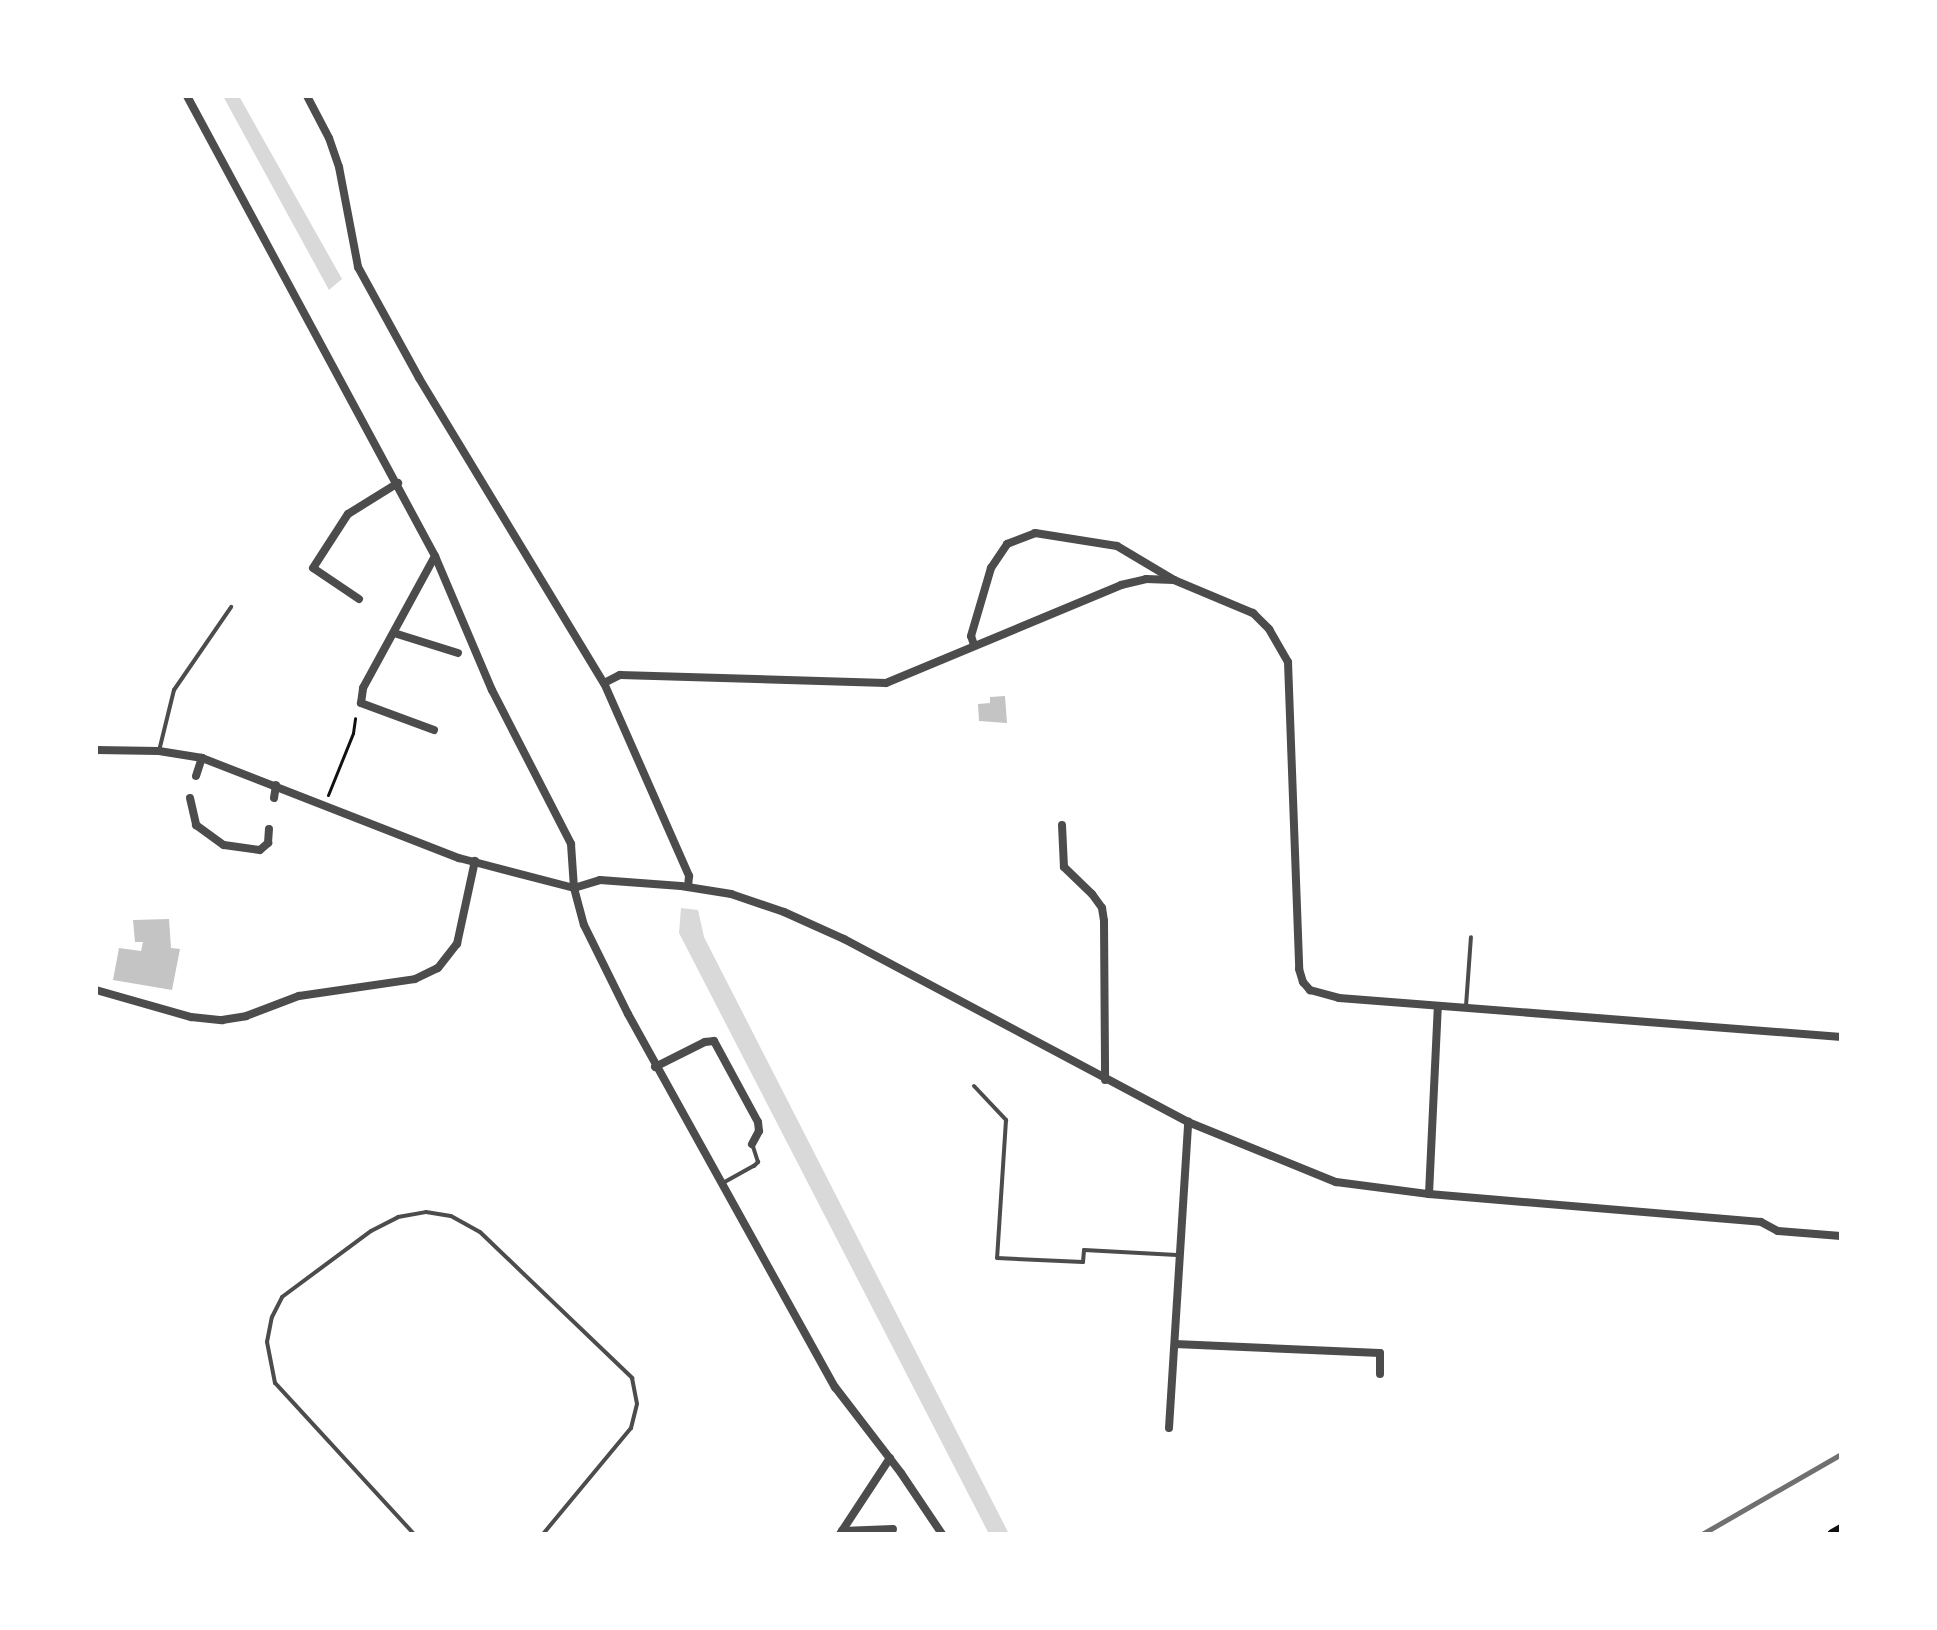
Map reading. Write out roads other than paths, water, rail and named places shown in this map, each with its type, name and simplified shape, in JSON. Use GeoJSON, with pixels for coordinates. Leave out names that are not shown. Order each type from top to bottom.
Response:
{"type":"FeatureCollection","features":[{"type":"Feature","properties":{"kind":"main road"},"geometry":{"type":"LineString","coordinates":[[1832,1534],[1841,1529]]}},
{"type":"Feature","properties":{"kind":"street"},"geometry":{"type":"LineString","coordinates":[[187,96],[435,556],[492,690],[571,844],[574,888],[584,925],[655,1067],[835,1387],[890,1458],[942,1534]]}},
{"type":"Feature","properties":{"kind":"street"},"geometry":{"type":"LineString","coordinates":[[307,96],[329,138],[339,167],[358,267],[427,392],[604,683],[689,876],[685,886]]}},
{"type":"Feature","properties":{"kind":"street"},"geometry":{"type":"LineString","coordinates":[[359,599],[313,568],[348,514],[398,483]]}},
{"type":"Feature","properties":{"kind":"street"},"geometry":{"type":"LineString","coordinates":[[974,645],[971,636],[991,568],[1007,544],[1035,533],[1117,546],[1174,580],[1243,608],[1261,619],[1288,662],[1296,916],[1303,982],[1310,990],[1330,997],[1841,1037]]}},
{"type":"Feature","properties":{"kind":"street"},"geometry":{"type":"LineString","coordinates":[[434,730],[361,703],[363,688],[435,556]]}},
{"type":"Feature","properties":{"kind":"street"},"geometry":{"type":"LineString","coordinates":[[604,683],[620,675],[886,683],[1130,582],[1174,580]]}},
{"type":"Feature","properties":{"kind":"street"},"geometry":{"type":"LineString","coordinates":[[394,633],[458,653]]}},
{"type":"Feature","properties":{"kind":"street"},"geometry":{"type":"LineString","coordinates":[[96,750],[159,751],[202,758],[475,861],[574,888],[600,880],[685,886],[731,894],[814,924],[1188,1122],[1336,1182],[1429,1194],[1761,1222],[1782,1232],[1841,1236]]}},
{"type":"Feature","properties":{"kind":"street"},"geometry":{"type":"LineString","coordinates":[[196,776],[202,758]]}},
{"type":"Feature","properties":{"kind":"street"},"geometry":{"type":"LineString","coordinates":[[274,798],[276,785]]}},
{"type":"Feature","properties":{"kind":"street"},"geometry":{"type":"LineString","coordinates":[[190,798],[196,825],[224,845],[260,850],[268,843],[269,829]]}},
{"type":"Feature","properties":{"kind":"street"},"geometry":{"type":"LineString","coordinates":[[1062,825],[1064,867],[1102,908],[1105,1080]]}},
{"type":"Feature","properties":{"kind":"street"},"geometry":{"type":"LineString","coordinates":[[96,990],[191,1017],[222,1020],[246,1016],[299,996],[415,979],[438,968],[457,944],[475,861]]}},
{"type":"Feature","properties":{"kind":"street"},"geometry":{"type":"LineString","coordinates":[[1429,1194],[1438,1006]]}},
{"type":"Feature","properties":{"kind":"street"},"geometry":{"type":"LineString","coordinates":[[655,1067],[705,1042],[714,1041],[758,1122],[759,1131],[752,1144]]}},
{"type":"Feature","properties":{"kind":"street"},"geometry":{"type":"LineString","coordinates":[[1169,1428],[1188,1122]]}},
{"type":"Feature","properties":{"kind":"street"},"geometry":{"type":"LineString","coordinates":[[1175,1344],[1380,1353],[1380,1374]]}},
{"type":"Feature","properties":{"kind":"street"},"geometry":{"type":"LineString","coordinates":[[841,1533],[890,1458]]}},
{"type":"Feature","properties":{"kind":"street"},"geometry":{"type":"LineString","coordinates":[[841,1533],[893,1529]]}},
{"type":"Feature","properties":{"kind":"lane"},"geometry":{"type":"LineString","coordinates":[[159,751],[174,690],[231,607]]}},
{"type":"Feature","properties":{"kind":"lane"},"geometry":{"type":"LineString","coordinates":[[1465,1008],[1471,937]]}},
{"type":"Feature","properties":{"kind":"lane"},"geometry":{"type":"LineString","coordinates":[[974,1086],[1006,1120],[997,1258],[1083,1262],[1084,1250],[1180,1255]]}},
{"type":"Feature","properties":{"kind":"lane"},"geometry":{"type":"LineString","coordinates":[[720,1185],[758,1162],[752,1144]]}},
{"type":"Feature","properties":{"kind":"lane"},"geometry":{"type":"LineString","coordinates":[[414,1534],[275,1383],[270,1370],[267,1342],[272,1317],[282,1297],[371,1231],[398,1217],[426,1212],[451,1216],[480,1232],[632,1378],[637,1404],[631,1428],[543,1534]]}},
{"type":"Feature","properties":{"kind":"railway"},"geometry":{"type":"LineString","coordinates":[[1702,1534],[1841,1454]]}}]}
